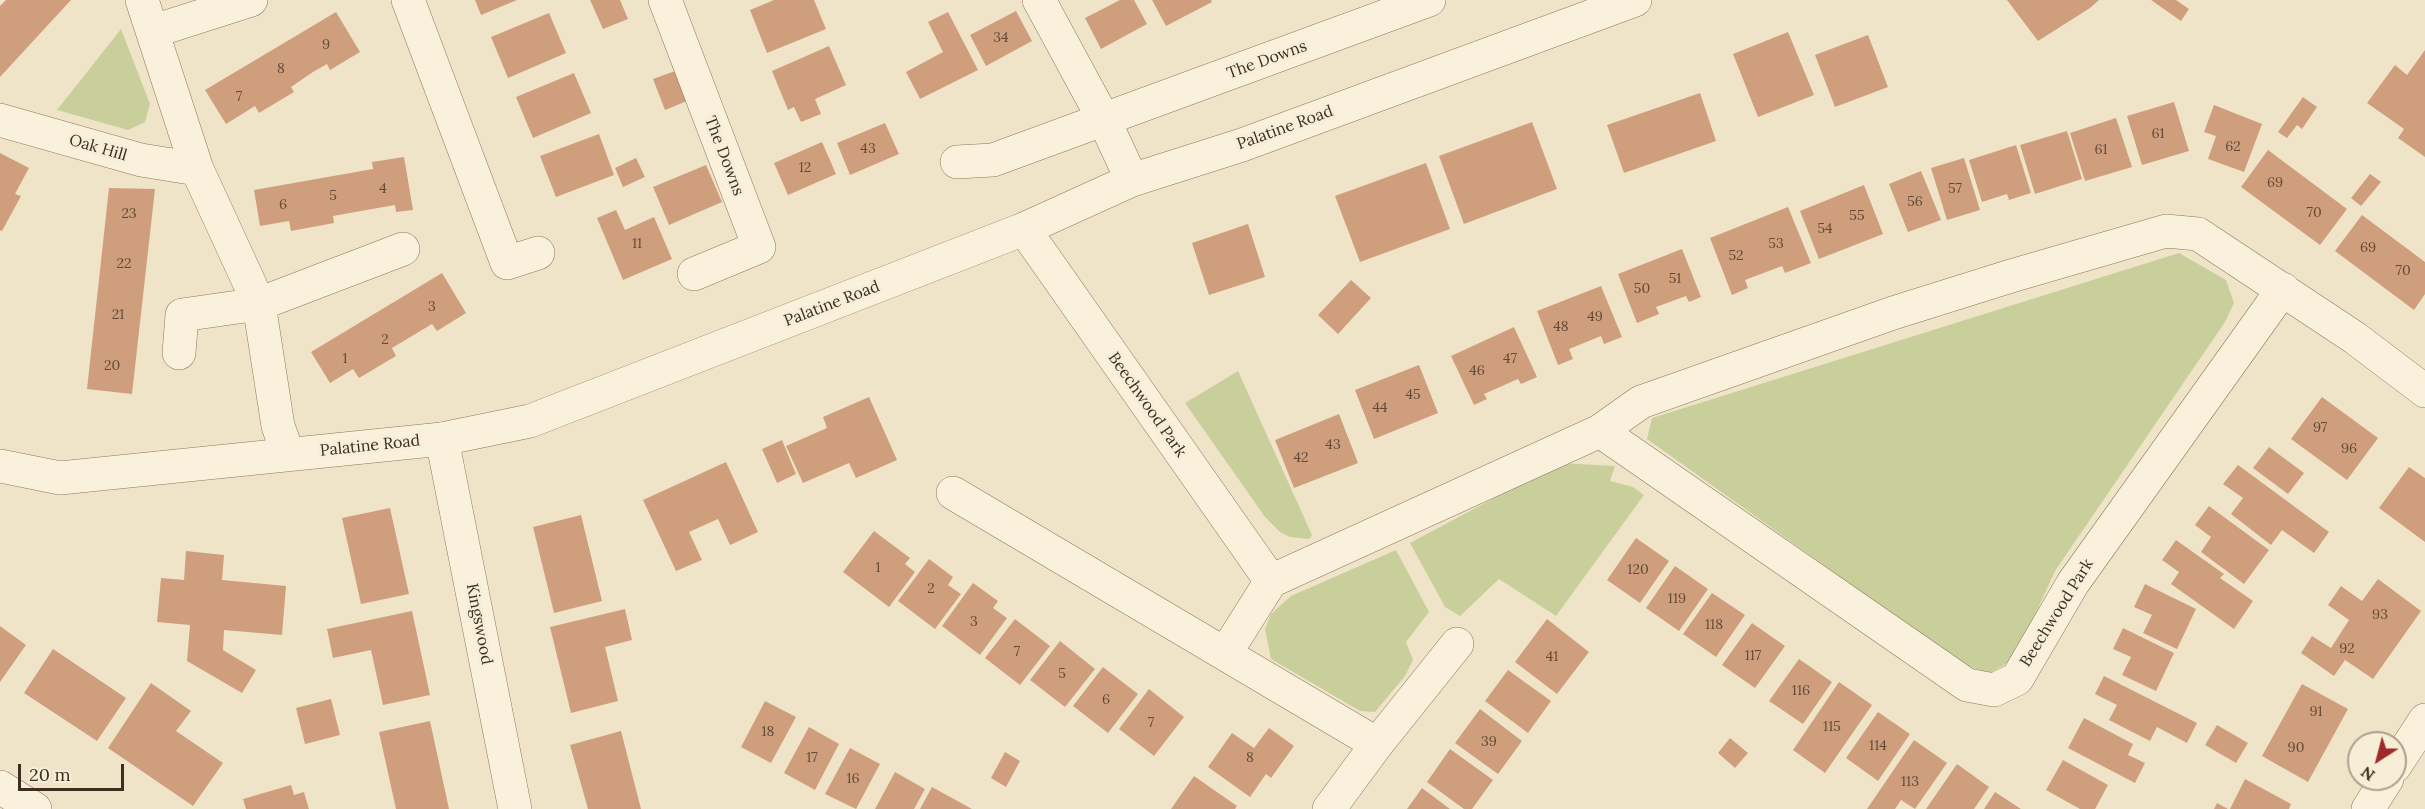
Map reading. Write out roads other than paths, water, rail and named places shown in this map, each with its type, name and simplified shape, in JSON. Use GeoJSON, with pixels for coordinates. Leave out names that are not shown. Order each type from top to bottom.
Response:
{"type":"FeatureCollection","features":[{"type":"Feature","properties":{"kind":"street"},"geometry":{"type":"LineString","coordinates":[[142,0],[154,31],[197,169],[259,304],[278,426],[288,454]]}},
{"type":"Feature","properties":{"kind":"street"},"geometry":{"type":"LineString","coordinates":[[154,31],[251,0]]}},
{"type":"Feature","properties":{"kind":"street"},"geometry":{"type":"LineString","coordinates":[[408,0],[507,263],[538,253]]}},
{"type":"Feature","properties":{"kind":"street","name":"The Downs"},"geometry":{"type":"LineString","coordinates":[[665,0],[759,247],[694,274]]}},
{"type":"Feature","properties":{"kind":"street"},"geometry":{"type":"LineString","coordinates":[[1039,0],[1104,120],[1132,180]]}},
{"type":"Feature","properties":{"kind":"street","name":"The Downs"},"geometry":{"type":"LineString","coordinates":[[957,162],[993,160],[1429,0]]}},
{"type":"Feature","properties":{"kind":"street","name":"Palatine Road"},"geometry":{"type":"LineString","coordinates":[[0,466],[60,478],[442,439],[530,421],[1024,228],[1132,180],[1242,145],[1635,0]]}},
{"type":"Feature","properties":{"kind":"street","name":"Oak Hill"},"geometry":{"type":"LineString","coordinates":[[0,120],[141,160],[197,169]]}},
{"type":"Feature","properties":{"kind":"street","name":"Beechwood Park"},"geometry":{"type":"LineString","coordinates":[[1024,228],[1270,581]]}},
{"type":"Feature","properties":{"kind":"street"},"geometry":{"type":"LineString","coordinates":[[1225,654],[1270,581],[1600,431],[1641,402],[1893,313],[2166,231],[2198,234],[2355,338],[2425,391]]}},
{"type":"Feature","properties":{"kind":"street"},"geometry":{"type":"LineString","coordinates":[[178,353],[182,315],[259,304],[403,249]]}},
{"type":"Feature","properties":{"kind":"street","name":"Beechwood Park"},"geometry":{"type":"LineString","coordinates":[[1600,431],[1967,685],[1994,690],[2017,679],[2073,583],[2283,289]]}},
{"type":"Feature","properties":{"kind":"street","name":"Kingswood"},"geometry":{"type":"LineString","coordinates":[[442,439],[515,809]]}},
{"type":"Feature","properties":{"kind":"street"},"geometry":{"type":"LineString","coordinates":[[953,493],[1377,744]]}},
{"type":"Feature","properties":{"kind":"street"},"geometry":{"type":"LineString","coordinates":[[1329,809],[1456,644]]}},
{"type":"Feature","properties":{"kind":"street"},"geometry":{"type":"LineString","coordinates":[[2407,748],[2425,720]]}},
{"type":"Feature","properties":{"kind":"street"},"geometry":{"type":"LineString","coordinates":[[0,787],[35,809]]}},
{"type":"Feature","properties":{"kind":"street"},"geometry":{"type":"LineString","coordinates":[[2368,809],[2379,791]]}}]}
